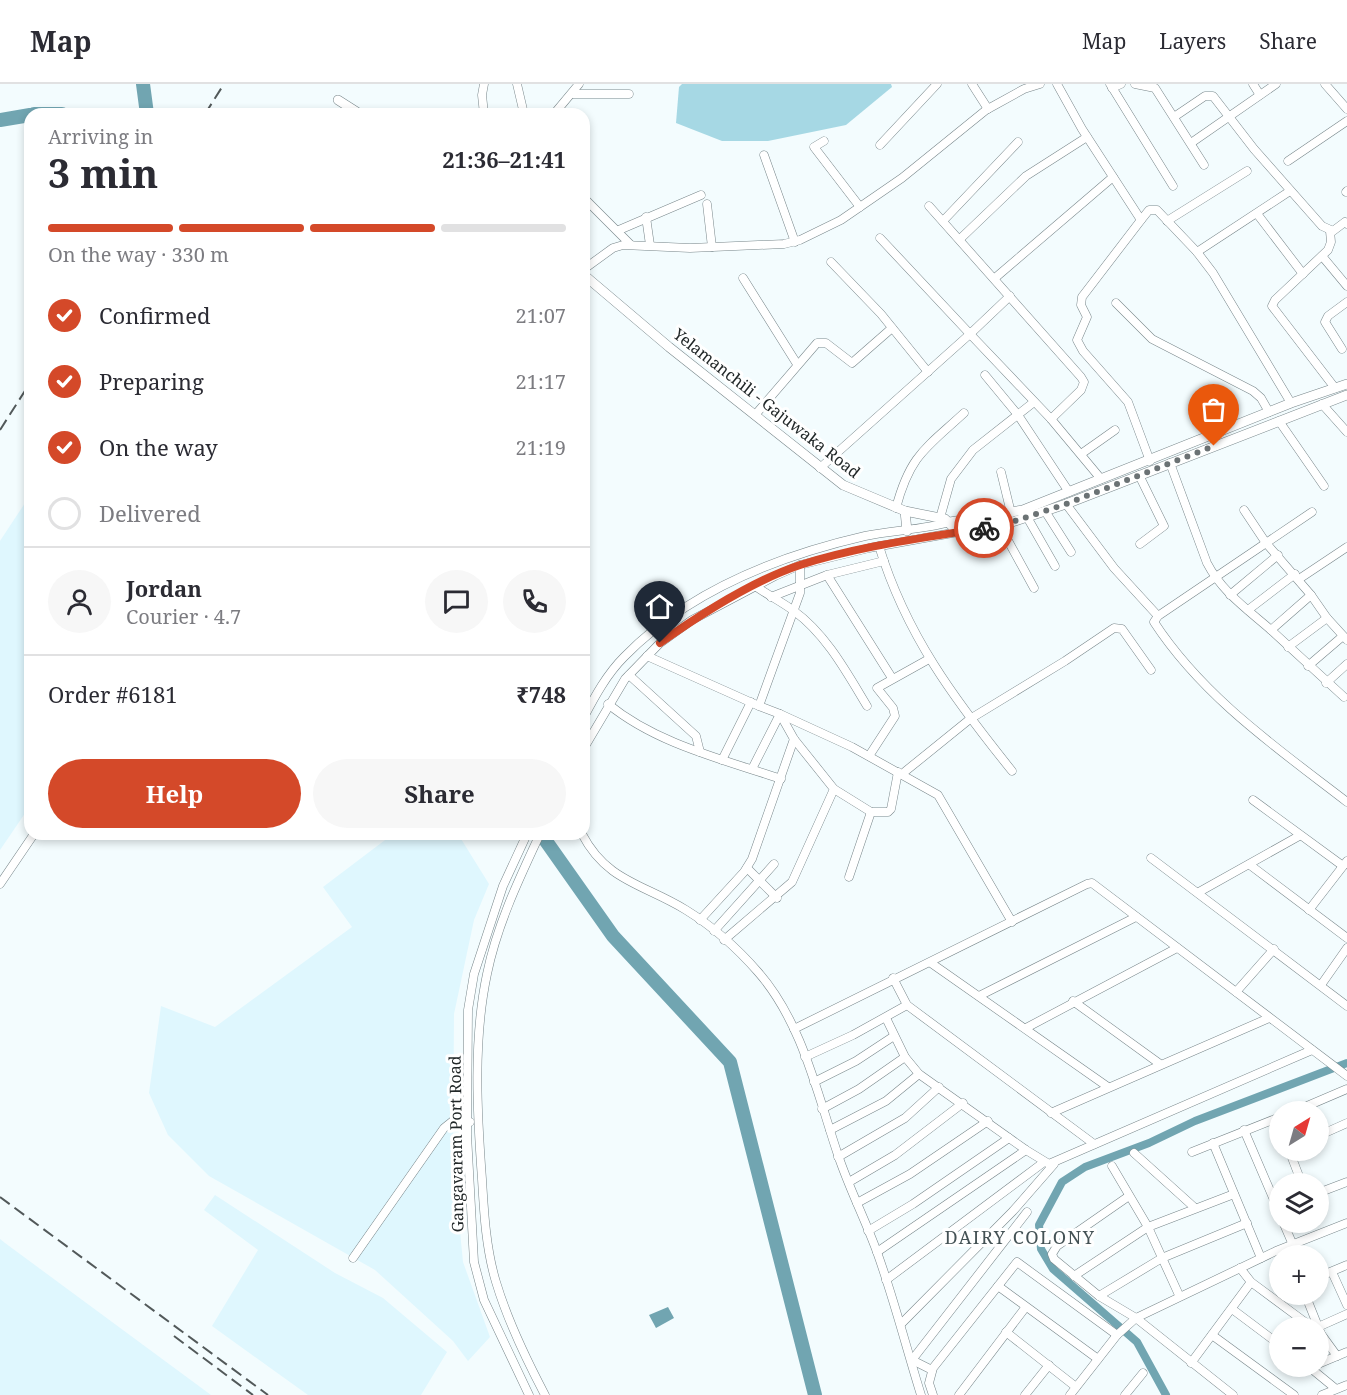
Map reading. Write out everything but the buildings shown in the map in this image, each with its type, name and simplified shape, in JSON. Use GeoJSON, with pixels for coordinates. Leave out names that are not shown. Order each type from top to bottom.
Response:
{"type":"FeatureCollection","features":[{"type":"Feature","properties":{"kind":"main road"},"geometry":{"type":"LineString","coordinates":[[338,100],[351,108]]}},
{"type":"Feature","properties":{"kind":"main road","name":"Yelamanchili - Gajuwaka Road"},"geometry":{"type":"LineString","coordinates":[[590,280],[755,416],[843,485],[900,509],[950,522],[958,532]]}},
{"type":"Feature","properties":{"kind":"main road"},"geometry":{"type":"LineString","coordinates":[[950,522],[1011,513],[1150,461],[1291,403],[1347,384]]}},
{"type":"Feature","properties":{"kind":"main road"},"geometry":{"type":"LineString","coordinates":[[958,532],[1000,526],[1066,504],[1347,395]]}},
{"type":"Feature","properties":{"kind":"main road"},"geometry":{"type":"LineString","coordinates":[[900,509],[907,531]]}},
{"type":"Feature","properties":{"kind":"street"},"geometry":{"type":"LineString","coordinates":[[483,108],[484,84]]}},
{"type":"Feature","properties":{"kind":"street"},"geometry":{"type":"LineString","coordinates":[[517,84],[523,108]]}},
{"type":"Feature","properties":{"kind":"street"},"geometry":{"type":"LineString","coordinates":[[560,108],[579,84]]}},
{"type":"Feature","properties":{"kind":"street"},"geometry":{"type":"LineString","coordinates":[[880,145],[938,84]]}},
{"type":"Feature","properties":{"kind":"street"},"geometry":{"type":"LineString","coordinates":[[972,84],[988,109]]}},
{"type":"Feature","properties":{"kind":"street"},"geometry":{"type":"LineString","coordinates":[[590,265],[613,248],[630,244],[712,247],[795,242],[819,233],[902,178],[988,109],[1022,86],[1040,84]]}},
{"type":"Feature","properties":{"kind":"street"},"geometry":{"type":"LineString","coordinates":[[1057,84],[1087,137],[1141,220]]}},
{"type":"Feature","properties":{"kind":"street"},"geometry":{"type":"LineString","coordinates":[[1121,84],[1111,86],[1173,186]]}},
{"type":"Feature","properties":{"kind":"street"},"geometry":{"type":"LineString","coordinates":[[1135,84],[1155,88],[1204,165]]}},
{"type":"Feature","properties":{"kind":"street"},"geometry":{"type":"LineString","coordinates":[[1253,84],[1260,95]]}},
{"type":"Feature","properties":{"kind":"street"},"geometry":{"type":"LineString","coordinates":[[1191,143],[1276,84]]}},
{"type":"Feature","properties":{"kind":"street"},"geometry":{"type":"LineString","coordinates":[[1325,84],[1347,109]]}},
{"type":"Feature","properties":{"kind":"street"},"geometry":{"type":"LineString","coordinates":[[573,94],[629,94]]}},
{"type":"Feature","properties":{"kind":"street"},"geometry":{"type":"LineString","coordinates":[[1174,117],[1210,94],[1290,191],[1330,231],[1330,246],[1275,300],[1273,309],[1335,388]]}},
{"type":"Feature","properties":{"kind":"street"},"geometry":{"type":"LineString","coordinates":[[1288,161],[1347,122]]}},
{"type":"Feature","properties":{"kind":"street"},"geometry":{"type":"LineString","coordinates":[[960,239],[1026,176],[1087,137]]}},
{"type":"Feature","properties":{"kind":"street"},"geometry":{"type":"LineString","coordinates":[[824,141],[814,147],[860,207]]}},
{"type":"Feature","properties":{"kind":"street"},"geometry":{"type":"LineString","coordinates":[[943,221],[1018,142]]}},
{"type":"Feature","properties":{"kind":"street"},"geometry":{"type":"LineString","coordinates":[[764,155],[795,242]]}},
{"type":"Feature","properties":{"kind":"street"},"geometry":{"type":"LineString","coordinates":[[1167,221],[1247,171]]}},
{"type":"Feature","properties":{"kind":"street"},"geometry":{"type":"LineString","coordinates":[[995,278],[1113,177]]}},
{"type":"Feature","properties":{"kind":"street"},"geometry":{"type":"LineString","coordinates":[[1197,252],[1258,215],[1290,191]]}},
{"type":"Feature","properties":{"kind":"street"},"geometry":{"type":"LineString","coordinates":[[619,230],[701,195]]}},
{"type":"Feature","properties":{"kind":"street"},"geometry":{"type":"LineString","coordinates":[[590,203],[619,230],[630,244]]}},
{"type":"Feature","properties":{"kind":"street"},"geometry":{"type":"LineString","coordinates":[[707,204],[712,247]]}},
{"type":"Feature","properties":{"kind":"street"},"geometry":{"type":"LineString","coordinates":[[929,206],[995,278],[1084,382],[1081,390],[1051,419]]}},
{"type":"Feature","properties":{"kind":"street"},"geometry":{"type":"LineString","coordinates":[[1150,461],[1128,402],[1083,351],[1077,340],[1087,317],[1081,305],[1082,297],[1141,220],[1153,208],[1197,252],[1291,403]]}},
{"type":"Feature","properties":{"kind":"street"},"geometry":{"type":"LineString","coordinates":[[1258,215],[1303,274]]}},
{"type":"Feature","properties":{"kind":"street"},"geometry":{"type":"LineString","coordinates":[[646,217],[650,245]]}},
{"type":"Feature","properties":{"kind":"street"},"geometry":{"type":"LineString","coordinates":[[1330,231],[1346,222]]}},
{"type":"Feature","properties":{"kind":"street"},"geometry":{"type":"LineString","coordinates":[[880,238],[1051,419],[1101,479]]}},
{"type":"Feature","properties":{"kind":"street"},"geometry":{"type":"LineString","coordinates":[[1322,256],[1347,286]]}},
{"type":"Feature","properties":{"kind":"street"},"geometry":{"type":"LineString","coordinates":[[831,262],[892,328],[928,372]]}},
{"type":"Feature","properties":{"kind":"street"},"geometry":{"type":"LineString","coordinates":[[743,278],[797,364]]}},
{"type":"Feature","properties":{"kind":"street"},"geometry":{"type":"LineString","coordinates":[[820,468],[1010,296]]}},
{"type":"Feature","properties":{"kind":"street"},"geometry":{"type":"LineString","coordinates":[[1342,349],[1325,322],[1347,302]]}},
{"type":"Feature","properties":{"kind":"street"},"geometry":{"type":"LineString","coordinates":[[1116,303],[1152,339],[1253,391],[1261,398],[1269,412]]}},
{"type":"Feature","properties":{"kind":"street"},"geometry":{"type":"LineString","coordinates":[[755,416],[813,346],[821,342],[852,363],[892,328]]}},
{"type":"Feature","properties":{"kind":"street"},"geometry":{"type":"LineString","coordinates":[[985,375],[1018,415],[1069,492]]}},
{"type":"Feature","properties":{"kind":"street"},"geometry":{"type":"LineString","coordinates":[[940,518],[951,479],[973,450],[1034,402]]}},
{"type":"Feature","properties":{"kind":"street"},"geometry":{"type":"LineString","coordinates":[[1322,404],[1347,432]]}},
{"type":"Feature","properties":{"kind":"street"},"geometry":{"type":"LineString","coordinates":[[900,509],[907,474],[915,458],[964,413]]}},
{"type":"Feature","properties":{"kind":"street"},"geometry":{"type":"LineString","coordinates":[[1279,421],[1324,486]]}},
{"type":"Feature","properties":{"kind":"street"},"geometry":{"type":"LineString","coordinates":[[1081,454],[1115,430]]}},
{"type":"Feature","properties":{"kind":"street"},"geometry":{"type":"LineString","coordinates":[[1170,462],[1201,549],[1214,577],[1230,595],[1344,698]]}},
{"type":"Feature","properties":{"kind":"street"},"geometry":{"type":"LineString","coordinates":[[1001,472],[1011,513]]}},
{"type":"Feature","properties":{"kind":"street"},"geometry":{"type":"LineString","coordinates":[[1139,475],[1164,526],[1140,544]]}},
{"type":"Feature","properties":{"kind":"street"},"geometry":{"type":"LineString","coordinates":[[1066,504],[1114,568],[1158,616]]}},
{"type":"Feature","properties":{"kind":"street"},"geometry":{"type":"LineString","coordinates":[[1244,510],[1266,543],[1297,576],[1327,618],[1345,638],[1308,666]]}},
{"type":"Feature","properties":{"kind":"street"},"geometry":{"type":"LineString","coordinates":[[1045,511],[1071,552]]}},
{"type":"Feature","properties":{"kind":"street"},"geometry":{"type":"LineString","coordinates":[[1312,512],[1154,620],[1210,690],[1236,715],[1347,802]]}},
{"type":"Feature","properties":{"kind":"street"},"geometry":{"type":"LineString","coordinates":[[1027,517],[1055,566]]}},
{"type":"Feature","properties":{"kind":"street"},"geometry":{"type":"LineString","coordinates":[[590,708],[623,658],[659,627],[715,591],[755,569],[787,557],[867,536],[950,522]]}},
{"type":"Feature","properties":{"kind":"street"},"geometry":{"type":"LineString","coordinates":[[1000,526],[1034,588]]}},
{"type":"Feature","properties":{"kind":"street"},"geometry":{"type":"LineString","coordinates":[[590,740],[615,709],[632,677],[647,656],[692,620],[800,565],[879,546],[958,532]]}},
{"type":"Feature","properties":{"kind":"street"},"geometry":{"type":"LineString","coordinates":[[879,546],[911,625],[929,659],[970,719],[1012,771]]}},
{"type":"Feature","properties":{"kind":"street"},"geometry":{"type":"LineString","coordinates":[[1248,610],[1297,576],[1347,548]]}},
{"type":"Feature","properties":{"kind":"street"},"geometry":{"type":"LineString","coordinates":[[1230,595],[1278,555]]}},
{"type":"Feature","properties":{"kind":"street"},"geometry":{"type":"LineString","coordinates":[[771,597],[827,574],[884,561]]}},
{"type":"Feature","properties":{"kind":"street"},"geometry":{"type":"LineString","coordinates":[[759,706],[794,611],[802,583],[800,565]]}},
{"type":"Feature","properties":{"kind":"street"},"geometry":{"type":"LineString","coordinates":[[827,574],[892,678]]}},
{"type":"Feature","properties":{"kind":"street"},"geometry":{"type":"LineString","coordinates":[[755,586],[794,611],[830,650],[867,706]]}},
{"type":"Feature","properties":{"kind":"street"},"geometry":{"type":"LineString","coordinates":[[715,591],[723,603]]}},
{"type":"Feature","properties":{"kind":"street"},"geometry":{"type":"LineString","coordinates":[[1271,630],[1311,595]]}},
{"type":"Feature","properties":{"kind":"street"},"geometry":{"type":"LineString","coordinates":[[1288,647],[1327,618]]}},
{"type":"Feature","properties":{"kind":"street"},"geometry":{"type":"LineString","coordinates":[[780,714],[794,739],[834,789],[871,812],[888,812],[891,809],[900,773],[970,719],[1114,628],[1122,629],[1151,670]]}},
{"type":"Feature","properties":{"kind":"street"},"geometry":{"type":"LineString","coordinates":[[647,656],[869,756],[938,795],[1012,922]]}},
{"type":"Feature","properties":{"kind":"street"},"geometry":{"type":"LineString","coordinates":[[869,756],[895,716],[893,708],[877,690],[892,678],[929,659]]}},
{"type":"Feature","properties":{"kind":"street"},"geometry":{"type":"LineString","coordinates":[[1326,683],[1347,664]]}},
{"type":"Feature","properties":{"kind":"street"},"geometry":{"type":"LineString","coordinates":[[632,677],[696,736],[700,744],[700,752]]}},
{"type":"Feature","properties":{"kind":"street"},"geometry":{"type":"LineString","coordinates":[[722,759],[751,702]]}},
{"type":"Feature","properties":{"kind":"street"},"geometry":{"type":"LineString","coordinates":[[615,709],[651,732],[700,752],[781,779]]}},
{"type":"Feature","properties":{"kind":"street"},"geometry":{"type":"LineString","coordinates":[[752,770],[780,714]]}},
{"type":"Feature","properties":{"kind":"street"},"geometry":{"type":"LineString","coordinates":[[700,920],[747,868],[794,739]]}},
{"type":"Feature","properties":{"kind":"street"},"geometry":{"type":"LineString","coordinates":[[724,940],[777,898],[798,872],[834,789]]}},
{"type":"Feature","properties":{"kind":"street"},"geometry":{"type":"LineString","coordinates":[[1253,800],[1299,836],[1345,863],[1309,910]]}},
{"type":"Feature","properties":{"kind":"street"},"geometry":{"type":"LineString","coordinates":[[849,877],[871,812]]}},
{"type":"Feature","properties":{"kind":"street"},"geometry":{"type":"LineString","coordinates":[[1199,892],[1299,836]]}},
{"type":"Feature","properties":{"kind":"street"},"geometry":{"type":"LineString","coordinates":[[0,884],[30,840]]}},
{"type":"Feature","properties":{"kind":"street","name":"Gangavaram Port Road"},"geometry":{"type":"LineString","coordinates":[[524,840],[503,886],[474,974],[468,1010],[467,1120],[470,1222],[474,1262],[484,1300],[530,1395]]}},
{"type":"Feature","properties":{"kind":"street","name":"Gangavaram Port Road"},"geometry":{"type":"LineString","coordinates":[[537,840],[516,885],[493,949],[482,1004],[478,1124],[485,1220],[496,1282],[524,1354],[545,1395]]}},
{"type":"Feature","properties":{"kind":"street"},"geometry":{"type":"LineString","coordinates":[[585,840],[592,852],[606,867],[700,920],[714,931],[759,973],[787,1015],[814,1082],[838,1157],[877,1252],[902,1323],[921,1395]]}},
{"type":"Feature","properties":{"kind":"street"},"geometry":{"type":"LineString","coordinates":[[1151,858],[1347,1006]]}},
{"type":"Feature","properties":{"kind":"street"},"geometry":{"type":"LineString","coordinates":[[714,931],[774,864]]}},
{"type":"Feature","properties":{"kind":"street"},"geometry":{"type":"LineString","coordinates":[[1250,865],[1347,938]]}},
{"type":"Feature","properties":{"kind":"street"},"geometry":{"type":"LineString","coordinates":[[747,868],[777,898]]}},
{"type":"Feature","properties":{"kind":"street"},"geometry":{"type":"LineString","coordinates":[[793,1027],[893,978],[931,963],[1087,884],[1092,884],[1347,1076]]}},
{"type":"Feature","properties":{"kind":"street"},"geometry":{"type":"LineString","coordinates":[[979,996],[1136,917]]}},
{"type":"Feature","properties":{"kind":"street"},"geometry":{"type":"LineString","coordinates":[[1026,1028],[1073,1001],[1177,948]]}},
{"type":"Feature","properties":{"kind":"street"},"geometry":{"type":"LineString","coordinates":[[1321,985],[1347,948]]}},
{"type":"Feature","properties":{"kind":"street"},"geometry":{"type":"LineString","coordinates":[[1236,992],[1274,949]]}},
{"type":"Feature","properties":{"kind":"street"},"geometry":{"type":"LineString","coordinates":[[931,963],[1108,1087]]}},
{"type":"Feature","properties":{"kind":"street"},"geometry":{"type":"LineString","coordinates":[[893,978],[907,1005],[1094,1144]]}},
{"type":"Feature","properties":{"kind":"street"},"geometry":{"type":"LineString","coordinates":[[1073,1001],[1160,1064]]}},
{"type":"Feature","properties":{"kind":"street"},"geometry":{"type":"LineString","coordinates":[[805,1057],[886,1018],[907,1005]]}},
{"type":"Feature","properties":{"kind":"street"},"geometry":{"type":"LineString","coordinates":[[886,1018],[905,1057],[919,1074],[963,1103],[1026,1150],[1044,1162],[1054,1164]]}},
{"type":"Feature","properties":{"kind":"street"},"geometry":{"type":"LineString","coordinates":[[1051,1113],[1269,1018]]}},
{"type":"Feature","properties":{"kind":"street"},"geometry":{"type":"LineString","coordinates":[[814,1082],[856,1061],[894,1036]]}},
{"type":"Feature","properties":{"kind":"street"},"geometry":{"type":"LineString","coordinates":[[902,1323],[1013,1211],[1054,1164],[1094,1144],[1312,1050]]}},
{"type":"Feature","properties":{"kind":"street"},"geometry":{"type":"LineString","coordinates":[[822,1109],[859,1089],[905,1057]]}},
{"type":"Feature","properties":{"kind":"street"},"geometry":{"type":"LineString","coordinates":[[830,1130],[886,1101],[919,1074]]}},
{"type":"Feature","properties":{"kind":"street"},"geometry":{"type":"LineString","coordinates":[[838,1157],[905,1118],[939,1087]]}},
{"type":"Feature","properties":{"kind":"street"},"geometry":{"type":"LineString","coordinates":[[1319,1101],[1347,1089]]}},
{"type":"Feature","properties":{"kind":"street"},"geometry":{"type":"LineString","coordinates":[[849,1182],[895,1155],[963,1103]]}},
{"type":"Feature","properties":{"kind":"street"},"geometry":{"type":"LineString","coordinates":[[353,1258],[444,1128],[454,1120],[467,1120],[478,1124]]}},
{"type":"Feature","properties":{"kind":"street"},"geometry":{"type":"LineString","coordinates":[[857,1203],[910,1174],[988,1121]]}},
{"type":"Feature","properties":{"kind":"street"},"geometry":{"type":"LineString","coordinates":[[1192,1152],[1269,1121]]}},
{"type":"Feature","properties":{"kind":"street"},"geometry":{"type":"LineString","coordinates":[[1329,1131],[1347,1123]]}},
{"type":"Feature","properties":{"kind":"street"},"geometry":{"type":"LineString","coordinates":[[1244,1130],[1269,1189]]}},
{"type":"Feature","properties":{"kind":"street"},"geometry":{"type":"LineString","coordinates":[[868,1231],[913,1204],[1009,1138]]}},
{"type":"Feature","properties":{"kind":"street"},"geometry":{"type":"LineString","coordinates":[[1213,1143],[1262,1258]]}},
{"type":"Feature","properties":{"kind":"street"},"geometry":{"type":"LineString","coordinates":[[877,1252],[1026,1150]]}},
{"type":"Feature","properties":{"kind":"street"},"geometry":{"type":"LineString","coordinates":[[1134,1153],[1196,1208]]}},
{"type":"Feature","properties":{"kind":"street"},"geometry":{"type":"LineString","coordinates":[[886,1280],[1044,1162]]}},
{"type":"Feature","properties":{"kind":"street"},"geometry":{"type":"LineString","coordinates":[[1112,1166],[1148,1227],[1179,1296]]}},
{"type":"Feature","properties":{"kind":"street"},"geometry":{"type":"LineString","coordinates":[[1329,1189],[1347,1182]]}},
{"type":"Feature","properties":{"kind":"street"},"geometry":{"type":"LineString","coordinates":[[1074,1276],[1148,1227],[1234,1194]]}},
{"type":"Feature","properties":{"kind":"street"},"geometry":{"type":"LineString","coordinates":[[1129,1196],[1053,1250],[1054,1259],[1099,1296],[1136,1318],[1233,1395]]}},
{"type":"Feature","properties":{"kind":"street"},"geometry":{"type":"LineString","coordinates":[[912,1360],[1028,1212]]}},
{"type":"Feature","properties":{"kind":"street"},"geometry":{"type":"LineString","coordinates":[[1099,1296],[1162,1258],[1246,1223]]}},
{"type":"Feature","properties":{"kind":"street"},"geometry":{"type":"LineString","coordinates":[[1288,1233],[1293,1245],[1347,1223]]}},
{"type":"Feature","properties":{"kind":"street"},"geometry":{"type":"LineString","coordinates":[[1070,1395],[1117,1335],[1136,1318],[1269,1255]]}},
{"type":"Feature","properties":{"kind":"street"},"geometry":{"type":"LineString","coordinates":[[933,1395],[929,1383],[932,1370],[1015,1264],[1020,1262],[1117,1335]]}},
{"type":"Feature","properties":{"kind":"street"},"geometry":{"type":"LineString","coordinates":[[1329,1273],[1347,1265]]}},
{"type":"Feature","properties":{"kind":"street"},"geometry":{"type":"LineString","coordinates":[[1240,1268],[1251,1282],[1269,1292]]}},
{"type":"Feature","properties":{"kind":"street"},"geometry":{"type":"LineString","coordinates":[[1332,1272],[1347,1305]]}},
{"type":"Feature","properties":{"kind":"street"},"geometry":{"type":"LineString","coordinates":[[1191,1363],[1251,1282]]}},
{"type":"Feature","properties":{"kind":"street"},"geometry":{"type":"LineString","coordinates":[[998,1286],[1025,1308],[1098,1359]]}},
{"type":"Feature","properties":{"kind":"street"},"geometry":{"type":"LineString","coordinates":[[1287,1305],[1301,1317]]}},
{"type":"Feature","properties":{"kind":"street"},"geometry":{"type":"LineString","coordinates":[[958,1395],[1025,1308]]}},
{"type":"Feature","properties":{"kind":"street"},"geometry":{"type":"LineString","coordinates":[[1232,1309],[1269,1337]]}},
{"type":"Feature","properties":{"kind":"street"},"geometry":{"type":"LineString","coordinates":[[1329,1325],[1347,1314]]}},
{"type":"Feature","properties":{"kind":"street"},"geometry":{"type":"LineString","coordinates":[[1006,1332],[1076,1387]]}},
{"type":"Feature","properties":{"kind":"street"},"geometry":{"type":"LineString","coordinates":[[1212,1335],[1294,1395]]}},
{"type":"Feature","properties":{"kind":"street"},"geometry":{"type":"LineString","coordinates":[[1329,1345],[1337,1356]]}},
{"type":"Feature","properties":{"kind":"street"},"geometry":{"type":"LineString","coordinates":[[1329,1359],[1347,1352]]}},
{"type":"Feature","properties":{"kind":"street"},"geometry":{"type":"LineString","coordinates":[[912,1360],[932,1370]]}},
{"type":"Feature","properties":{"kind":"street"},"geometry":{"type":"LineString","coordinates":[[1025,1395],[1049,1365]]}},
{"type":"Feature","properties":{"kind":"street"},"geometry":{"type":"LineString","coordinates":[[1125,1395],[1143,1373]]}},
{"type":"Feature","properties":{"kind":"street"},"geometry":{"type":"LineString","coordinates":[[1324,1377],[1336,1389]]}},
{"type":"Feature","properties":{"kind":"street"},"geometry":{"type":"LineString","coordinates":[[1322,1395],[1347,1385]]}},
{"type":"Feature","properties":{"kind":"shaded area"},"geometry":{"type":"Polygon","coordinates":[[[682,84],[891,84],[892,87],[846,125],[768,141],[722,141],[676,123],[679,87],[682,84]]]}},
{"type":"Feature","properties":{"kind":"shaded area"},"geometry":{"type":"Polygon","coordinates":[[[24,505],[24,815],[0,850],[0,541],[24,505]]]}},
{"type":"Feature","properties":{"kind":"shaded area"},"geometry":{"type":"Polygon","coordinates":[[[385,840],[462,840],[489,884],[474,920],[454,1014],[453,1159],[463,1262],[490,1337],[468,1361],[453,1341],[375,1270],[209,1176],[168,1135],[149,1093],[161,1006],[215,1027],[352,927],[323,887],[385,840]]]}},
{"type":"Feature","properties":{"kind":"shaded area"},"geometry":{"type":"Polygon","coordinates":[[[215,1195],[335,1273],[383,1298],[447,1352],[421,1395],[308,1395],[212,1326],[258,1250],[204,1210],[215,1195]]]}},
{"type":"Feature","properties":{"kind":"shaded area"},"geometry":{"type":"Polygon","coordinates":[[[0,1239],[5,1243],[211,1395],[0,1395],[0,1239]]]}},
{"type":"Feature","properties":{"kind":"shaded area"},"geometry":{"type":"Polygon","coordinates":[[[668,1307],[674,1318],[656,1328],[649,1315],[668,1307]]]}},
{"type":"Feature","properties":{"kind":"waterway"},"geometry":{"type":"LineString","coordinates":[[143,84],[146,108]]}},
{"type":"Feature","properties":{"kind":"waterway"},"geometry":{"type":"LineString","coordinates":[[0,120],[24,116]]}},
{"type":"Feature","properties":{"kind":"waterway"},"geometry":{"type":"LineString","coordinates":[[545,840],[613,936],[730,1062],[815,1395]]}},
{"type":"Feature","properties":{"kind":"waterway"},"geometry":{"type":"LineString","coordinates":[[1166,1395],[1137,1342],[1053,1269],[1041,1249],[1039,1225],[1062,1182],[1085,1167],[1149,1143],[1195,1121],[1347,1063]]}},
{"type":"Feature","properties":{"kind":"railway"},"geometry":{"type":"LineString","coordinates":[[209,108],[224,84]]}},
{"type":"Feature","properties":{"kind":"railway"},"geometry":{"type":"LineString","coordinates":[[0,430],[24,392]]}},
{"type":"Feature","properties":{"kind":"railway"},"geometry":{"type":"LineString","coordinates":[[0,1197],[268,1395]]}},
{"type":"Feature","properties":{"kind":"railway"},"geometry":{"type":"LineString","coordinates":[[174,1336],[253,1395]]}},
{"type":"Feature","properties":{"kind":"way so far"},"geometry":{"type":"LineString","coordinates":[[984,528],[1006,524],[1066,504],[1214,446]]}},
{"type":"Feature","properties":{"kind":"district","name":"DAIRY COLONY"},"geometry":{"type":"Point","coordinates":[1020,1238]}},
{"type":"Feature","properties":{"kind":"route"},"geometry":{"type":"LineString","coordinates":[[660,643],[692,620],[800,565],[869,548],[984,528]]}}]}
